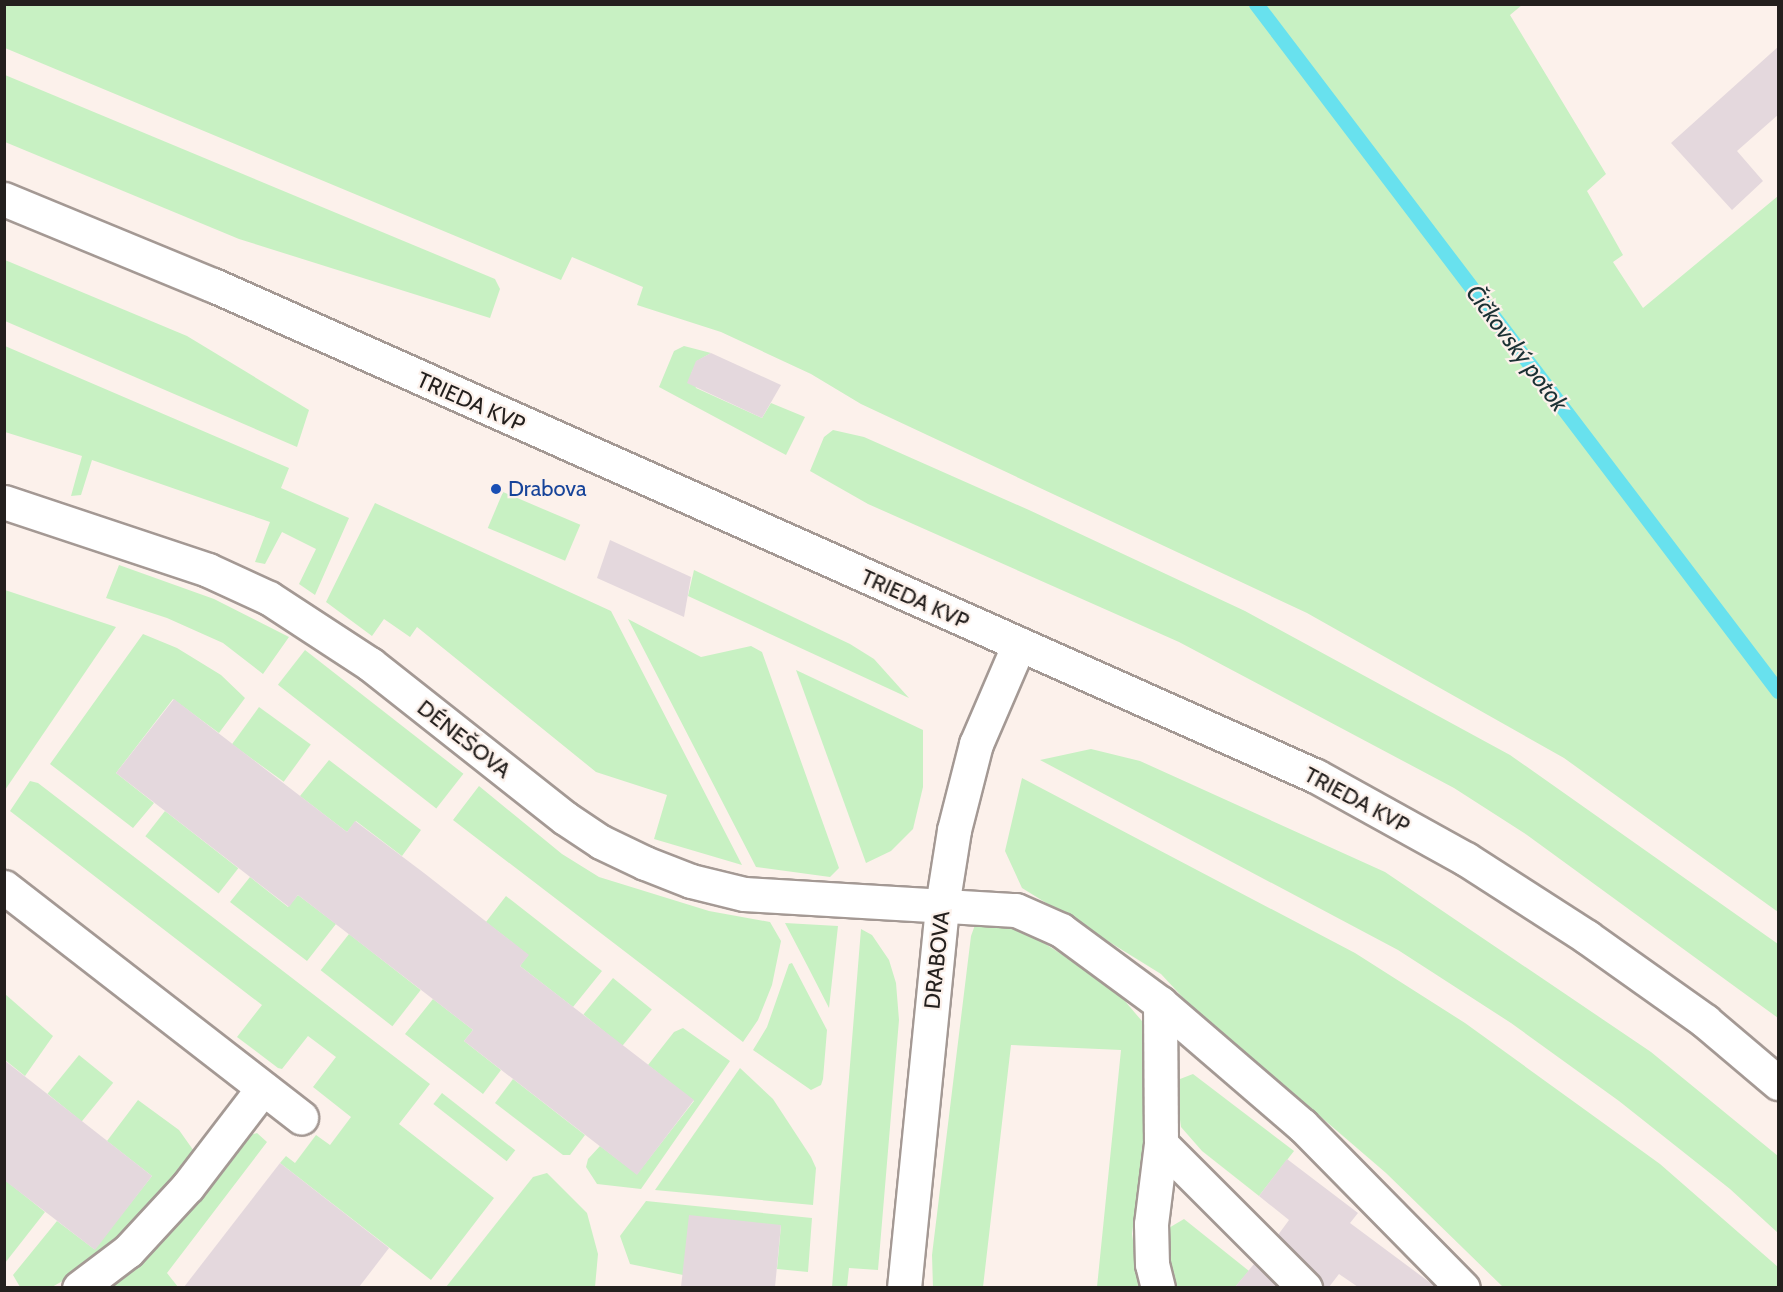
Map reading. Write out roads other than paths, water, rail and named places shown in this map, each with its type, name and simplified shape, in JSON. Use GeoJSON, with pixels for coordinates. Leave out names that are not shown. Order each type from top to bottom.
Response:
{"type":"FeatureCollection","features":[{"type":"Feature","properties":{"kind":"street","name":"TRIEDA KVP"},"geometry":{"type":"LineString","coordinates":[[4,199],[213,285],[1316,776],[1466,860],[1641,975],[1705,1021],[1779,1083]]}},
{"type":"Feature","properties":{"kind":"street","name":"DÉNEŠOVA"},"geometry":{"type":"LineString","coordinates":[[4,502],[208,570],[269,598],[370,664],[565,818],[601,842],[645,863],[691,881],[744,894],[1016,910],[1039,918],[1080,941],[1160,1003],[1302,1125],[1463,1287]]}},
{"type":"Feature","properties":{"kind":"street","name":"DRABOVA"},"geometry":{"type":"LineString","coordinates":[[904,1287],[942,906],[954,830],[976,744],[1018,644]]}},
{"type":"Feature","properties":{"kind":"street"},"geometry":{"type":"LineString","coordinates":[[4,887],[301,1117]]}},
{"type":"Feature","properties":{"kind":"street"},"geometry":{"type":"LineString","coordinates":[[1158,1287],[1152,1264],[1151,1224],[1161,1144],[1160,1003]]}},
{"type":"Feature","properties":{"kind":"street"},"geometry":{"type":"LineString","coordinates":[[79,1287],[128,1251],[188,1186],[263,1088]]}},
{"type":"Feature","properties":{"kind":"street"},"geometry":{"type":"LineString","coordinates":[[1161,1144],[1305,1287]]}},
{"type":"Feature","properties":{"kind":"waterway","name":"Čičkovský potok"},"geometry":{"type":"LineString","coordinates":[[1256,4],[1778,691]]}},
{"type":"Feature","properties":{"kind":"place","name":"Drabova"},"geometry":{"type":"Point","coordinates":[496,489]}}]}
